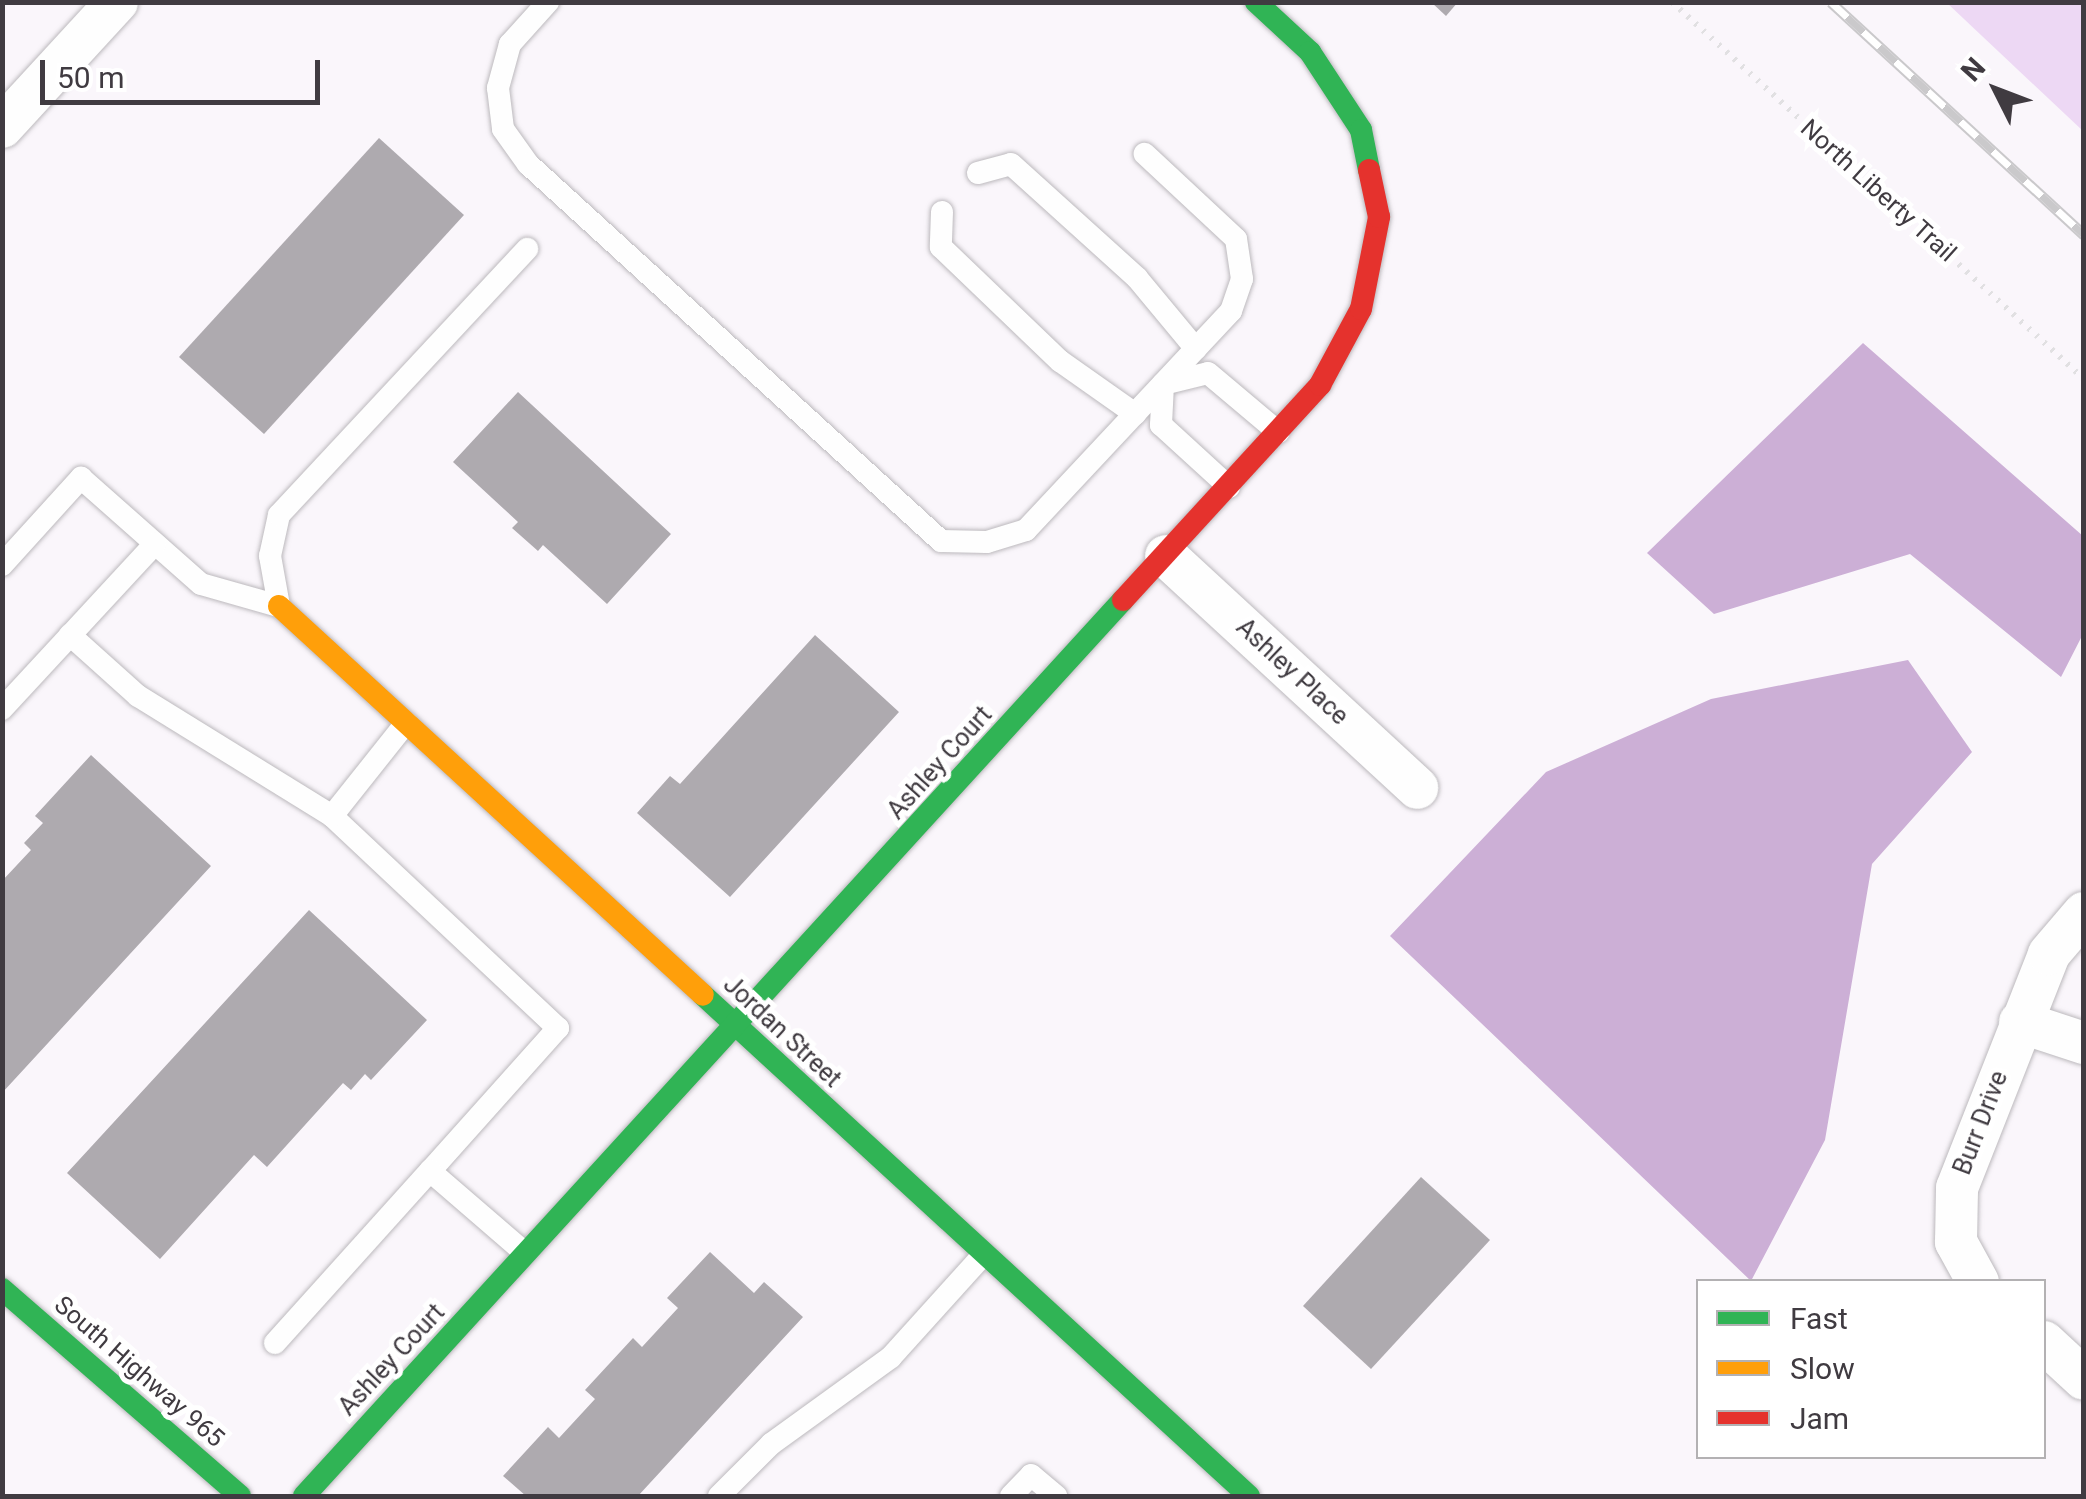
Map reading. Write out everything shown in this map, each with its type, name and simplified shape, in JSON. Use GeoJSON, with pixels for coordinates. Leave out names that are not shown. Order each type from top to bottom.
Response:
{"type":"FeatureCollection","features":[{"type":"Feature","properties":{"kind":"street"},"geometry":{"type":"LineString","coordinates":[[2,127],[117,2]]}},
{"type":"Feature","properties":{"kind":"street","name":"Ashley Court"},"geometry":{"type":"LineString","coordinates":[[304,1496],[1320,385],[1361,308],[1379,217],[1360,130],[1310,52],[1256,2]]}},
{"type":"Feature","properties":{"kind":"street","name":"Ashley Place"},"geometry":{"type":"LineString","coordinates":[[1166,556],[1417,788]]}},
{"type":"Feature","properties":{"kind":"street","name":"Jordan Street"},"geometry":{"type":"LineString","coordinates":[[279,606],[1250,1496]]}},
{"type":"Feature","properties":{"kind":"street","name":"Burr Drive"},"geometry":{"type":"LineString","coordinates":[[1976,1279],[1956,1242],[1956,1188],[2049,954],[2084,914]]}},
{"type":"Feature","properties":{"kind":"street"},"geometry":{"type":"LineString","coordinates":[[2020,1022],[2084,1043]]}},
{"type":"Feature","properties":{"kind":"street","name":"South Highway 965"},"geometry":{"type":"LineString","coordinates":[[2,1289],[240,1496]]}},
{"type":"Feature","properties":{"kind":"street"},"geometry":{"type":"LineString","coordinates":[[2046,1344],[2084,1379]]}},
{"type":"Feature","properties":{"kind":"lane"},"geometry":{"type":"LineString","coordinates":[[548,2],[510,44],[498,88],[503,129],[528,164],[941,541],[986,542],[1026,530],[1230,312],[1242,279],[1236,239],[1144,154]]}},
{"type":"Feature","properties":{"kind":"lane"},"geometry":{"type":"LineString","coordinates":[[978,173],[1011,164],[1137,278],[1196,348]]}},
{"type":"Feature","properties":{"kind":"lane"},"geometry":{"type":"LineString","coordinates":[[942,212],[941,247],[1060,361],[1135,414]]}},
{"type":"Feature","properties":{"kind":"lane"},"geometry":{"type":"LineString","coordinates":[[2,564],[81,478],[202,584],[279,606],[270,556],[280,515],[527,248]]}},
{"type":"Feature","properties":{"kind":"lane"},"geometry":{"type":"LineString","coordinates":[[1163,384],[1208,373],[1278,432]]}},
{"type":"Feature","properties":{"kind":"lane"},"geometry":{"type":"LineString","coordinates":[[1163,384],[1161,425],[1229,487]]}},
{"type":"Feature","properties":{"kind":"lane"},"geometry":{"type":"LineString","coordinates":[[2,708],[155,544]]}},
{"type":"Feature","properties":{"kind":"lane"},"geometry":{"type":"LineString","coordinates":[[70,635],[138,696],[332,816],[558,1028],[274,1343]]}},
{"type":"Feature","properties":{"kind":"lane"},"geometry":{"type":"LineString","coordinates":[[332,816],[406,723]]}},
{"type":"Feature","properties":{"kind":"lane"},"geometry":{"type":"LineString","coordinates":[[430,1170],[526,1255]]}},
{"type":"Feature","properties":{"kind":"lane"},"geometry":{"type":"LineString","coordinates":[[719,1496],[770,1444],[891,1357],[984,1254]]}},
{"type":"Feature","properties":{"kind":"lane"},"geometry":{"type":"LineString","coordinates":[[1011,1496],[1031,1475],[1056,1496]]}},
{"type":"Feature","properties":{"kind":"path","name":"North Liberty Trail"},"geometry":{"type":"LineString","coordinates":[[1672,2],[2084,379]]}},
{"type":"Feature","properties":{"kind":"shaded area"},"geometry":{"type":"Polygon","coordinates":[[[1947,3],[2083,3],[2083,131],[1947,3]]]}},
{"type":"Feature","properties":{"kind":"shaded area"},"geometry":{"type":"Polygon","coordinates":[[[1863,343],[2083,536],[2083,634],[2061,677],[1910,554],[1714,614],[1647,553],[1863,343]]]}},
{"type":"Feature","properties":{"kind":"shaded area"},"geometry":{"type":"Polygon","coordinates":[[[1908,660],[1972,752],[1872,864],[1825,1140],[1752,1279],[1390,936],[1546,772],[1711,699],[1908,660]]]}},
{"type":"Feature","properties":{"kind":"building"},"geometry":{"type":"Polygon","coordinates":[[[1431,2],[1458,2],[1446,16],[1431,2]]]}},
{"type":"Feature","properties":{"kind":"building"},"geometry":{"type":"Polygon","coordinates":[[[379,138],[464,215],[264,434],[179,357],[379,138]]]}},
{"type":"Feature","properties":{"kind":"building"},"geometry":{"type":"Polygon","coordinates":[[[518,392],[671,534],[607,604],[543,545],[538,551],[512,528],[518,522],[453,462],[518,392]]]}},
{"type":"Feature","properties":{"kind":"building"},"geometry":{"type":"Polygon","coordinates":[[[815,635],[899,712],[730,897],[637,813],[670,776],[680,784],[815,635]]]}},
{"type":"Feature","properties":{"kind":"building"},"geometry":{"type":"Polygon","coordinates":[[[91,755],[211,866],[2,1093],[2,881],[31,850],[24,843],[43,823],[35,816],[91,755]]]}},
{"type":"Feature","properties":{"kind":"building"},"geometry":{"type":"Polygon","coordinates":[[[309,910],[427,1020],[371,1080],[365,1074],[351,1090],[343,1083],[267,1167],[254,1155],[160,1259],[67,1173],[309,910]]]}},
{"type":"Feature","properties":{"kind":"building"},"geometry":{"type":"Polygon","coordinates":[[[1421,1177],[1490,1240],[1371,1369],[1303,1306],[1421,1177]]]}},
{"type":"Feature","properties":{"kind":"building"},"geometry":{"type":"Polygon","coordinates":[[[710,1252],[754,1293],[764,1282],[803,1317],[638,1496],[526,1496],[503,1476],[548,1427],[559,1438],[595,1399],[585,1390],[633,1338],[642,1347],[678,1308],[667,1298],[710,1252]]]}},
{"type":"Feature","properties":{"kind":"railway"},"geometry":{"type":"LineString","coordinates":[[1831,2],[2084,235]]}},
{"type":"Feature","properties":{"kind":"traffic: fast"},"geometry":{"type":"LineString","coordinates":[[1256,2],[1310,52],[1361,130],[1369,170]]}},
{"type":"Feature","properties":{"kind":"traffic: fast"},"geometry":{"type":"LineString","coordinates":[[304,1496],[1123,600]]}},
{"type":"Feature","properties":{"kind":"traffic: fast"},"geometry":{"type":"LineString","coordinates":[[703,995],[1249,1496]]}},
{"type":"Feature","properties":{"kind":"traffic: fast"},"geometry":{"type":"LineString","coordinates":[[2,1289],[240,1496]]}},
{"type":"Feature","properties":{"kind":"traffic: slow"},"geometry":{"type":"LineString","coordinates":[[279,606],[703,995]]}},
{"type":"Feature","properties":{"kind":"traffic: jam"},"geometry":{"type":"LineString","coordinates":[[1123,600],[1320,385],[1361,309],[1379,217],[1369,170]]}}]}
